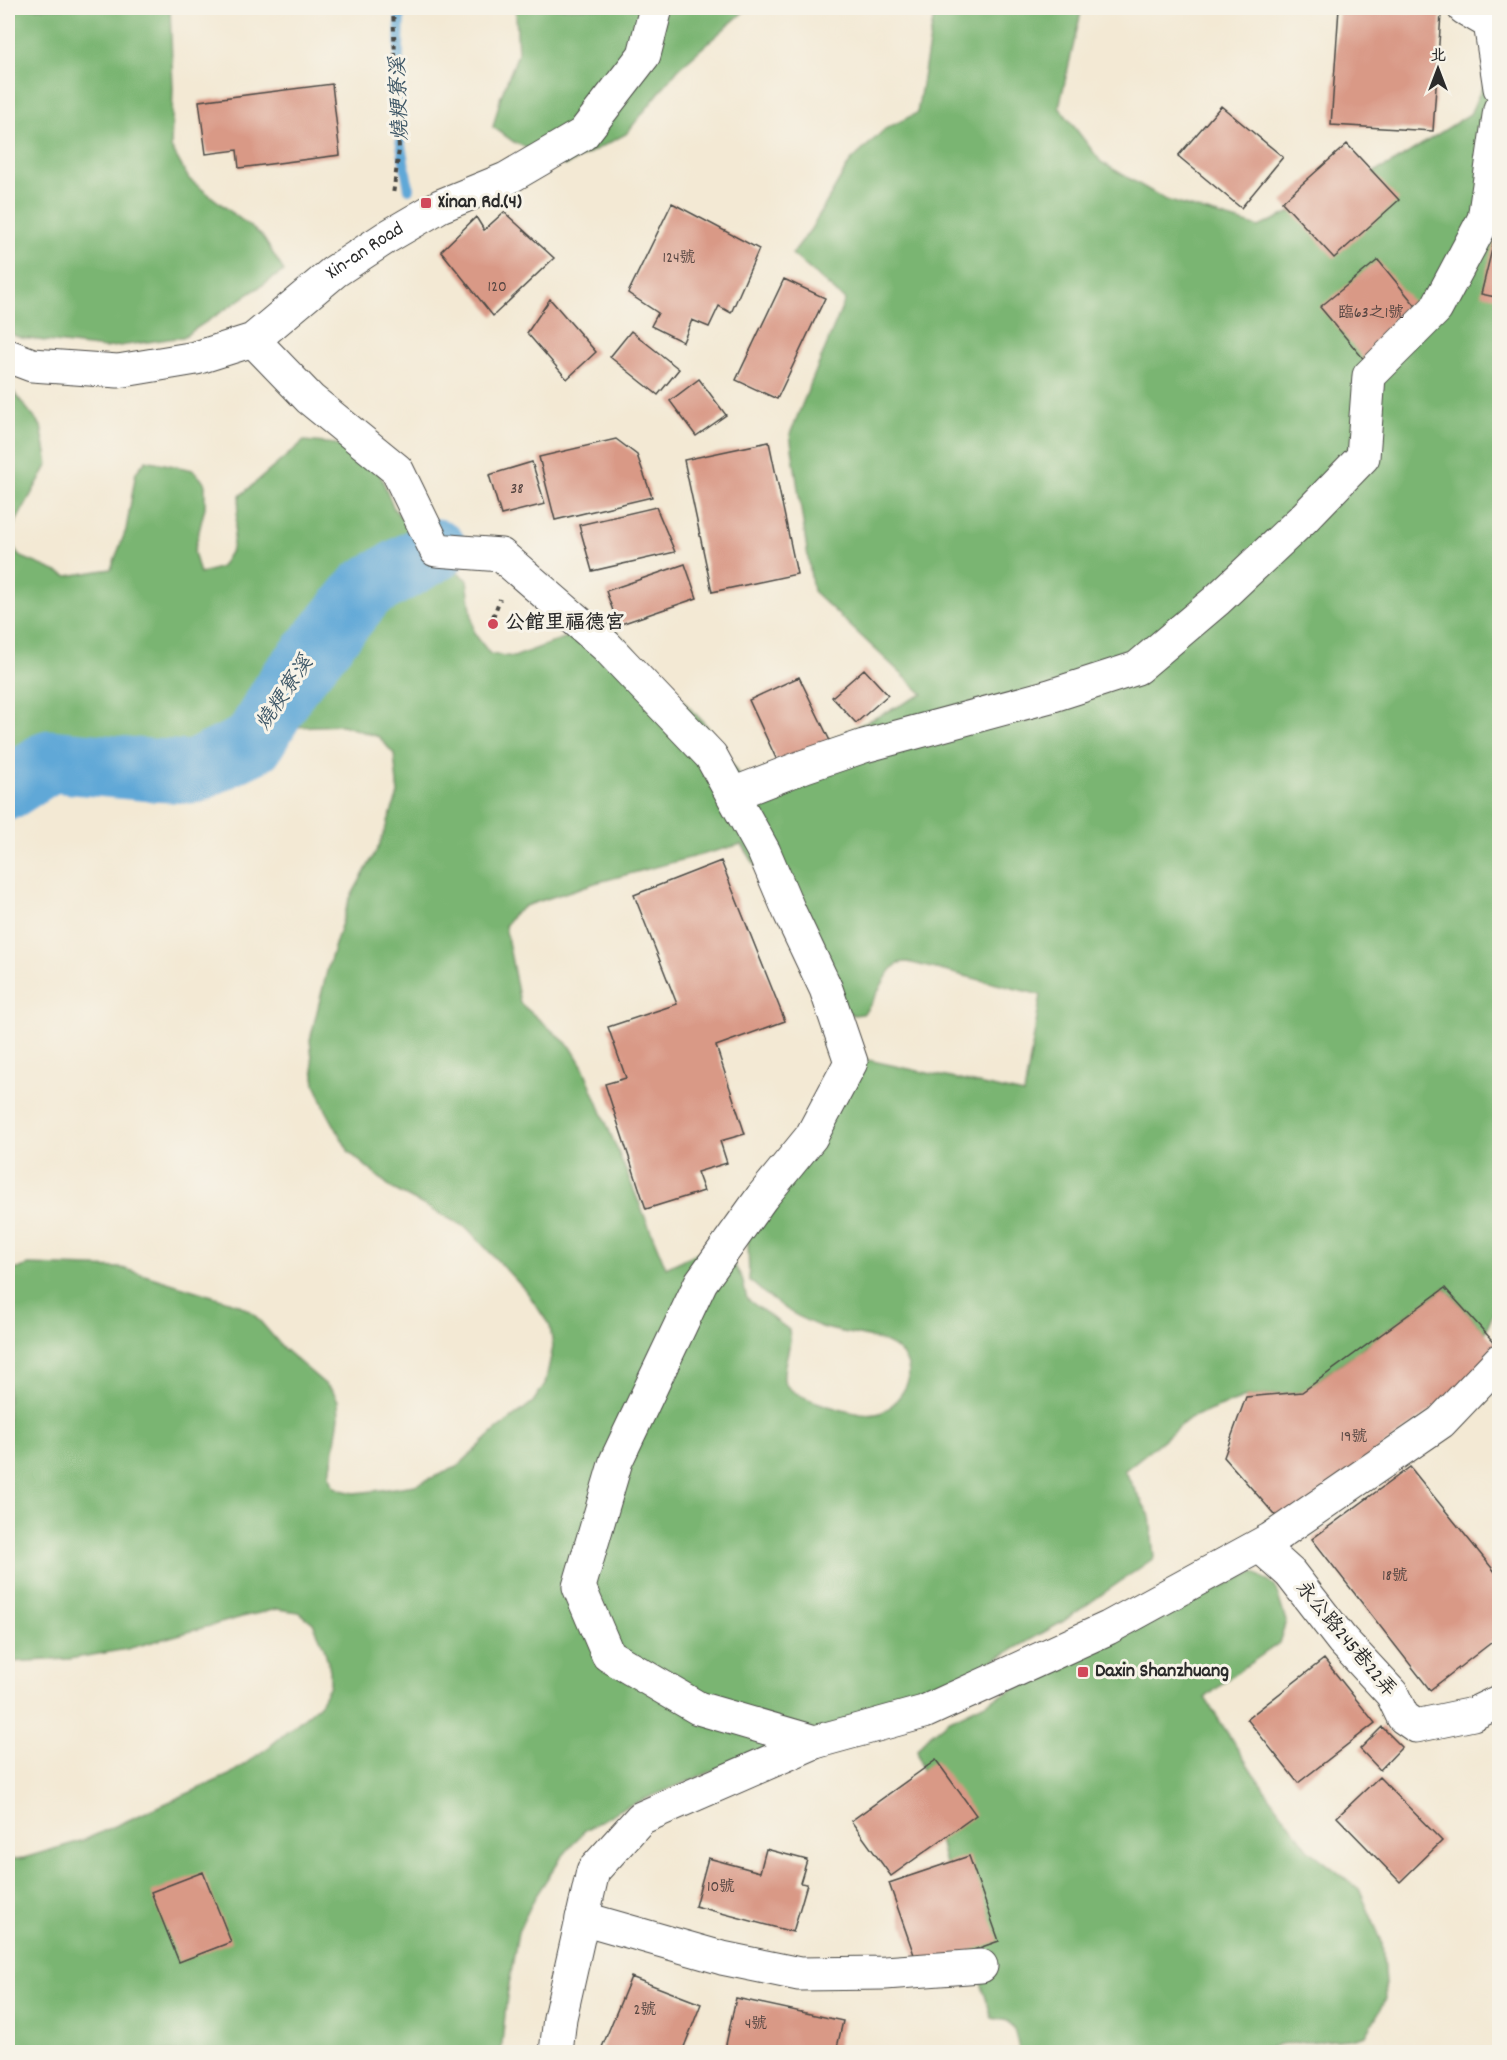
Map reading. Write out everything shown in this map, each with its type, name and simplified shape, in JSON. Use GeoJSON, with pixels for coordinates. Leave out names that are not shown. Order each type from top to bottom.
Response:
{"type":"FeatureCollection","features":[{"type":"Feature","properties":{"kind":"street","name":"Xin-an Road"},"geometry":{"type":"LineString","coordinates":[[8,356],[32,364],[118,372],[196,358],[253,340],[334,272],[387,237],[431,212],[506,179],[583,134],[644,55],[656,8]]}},
{"type":"Feature","properties":{"kind":"street"},"geometry":{"type":"LineString","coordinates":[[1464,8],[1490,23],[1500,88]]}},
{"type":"Feature","properties":{"kind":"street"},"geometry":{"type":"LineString","coordinates":[[733,794],[864,746],[1050,696],[1137,668],[1216,601],[1304,519],[1363,458],[1369,376],[1436,309],[1484,219],[1500,109]]}},
{"type":"Feature","properties":{"kind":"street"},"geometry":{"type":"LineString","coordinates":[[253,340],[310,399],[397,470],[436,550],[501,555],[606,646],[711,756],[765,852],[826,990],[851,1062],[811,1137],[762,1197],[701,1282],[616,1461],[579,1587],[608,1655],[698,1708],[815,1742]]}},
{"type":"Feature","properties":{"kind":"street"},"geometry":{"type":"LineString","coordinates":[[556,2052],[560,2018],[593,1871],[640,1818],[815,1742],[924,1713],[1107,1628],[1260,1546],[1441,1422],[1500,1360]]}},
{"type":"Feature","properties":{"kind":"street","name":"永公路245巷22弄"},"geometry":{"type":"LineString","coordinates":[[1260,1546],[1290,1573],[1342,1640],[1392,1694],[1403,1717],[1416,1726],[1473,1714],[1500,1701]]}},
{"type":"Feature","properties":{"kind":"street"},"geometry":{"type":"LineString","coordinates":[[582,1918],[722,1958],[799,1974],[885,1973],[981,1966]]}},
{"type":"Feature","properties":{"kind":"path"},"geometry":{"type":"LineString","coordinates":[[387,237],[399,150],[393,8]]}},
{"type":"Feature","properties":{"kind":"green space"},"geometry":{"type":"Polygon","coordinates":[[[8,8],[170,8],[173,89],[171,147],[189,179],[262,236],[284,271],[183,337],[105,348],[21,338],[8,333],[8,8]]]}},
{"type":"Feature","properties":{"kind":"green space"},"geometry":{"type":"Polygon","coordinates":[[[514,8],[748,8],[678,69],[626,134],[565,166],[514,142],[493,127],[501,96],[518,54],[514,8]]]}},
{"type":"Feature","properties":{"kind":"green space"},"geometry":{"type":"Polygon","coordinates":[[[927,8],[1082,8],[1059,107],[1101,162],[1166,200],[1259,227],[1391,164],[1470,114],[1499,51],[1500,1297],[1485,1333],[1445,1288],[1302,1392],[1246,1397],[1190,1418],[1124,1471],[1150,1516],[1154,1558],[1062,1622],[946,1687],[763,1750],[621,1809],[584,1831],[560,1859],[535,1897],[518,1932],[507,1996],[501,2052],[8,2052],[8,1860],[24,1858],[84,1840],[229,1775],[269,1747],[319,1705],[330,1685],[330,1670],[324,1647],[313,1623],[299,1612],[277,1609],[127,1649],[69,1659],[8,1662],[8,1272],[29,1265],[122,1268],[238,1304],[253,1313],[284,1349],[333,1391],[338,1401],[339,1417],[330,1475],[333,1486],[354,1493],[415,1485],[457,1467],[494,1432],[533,1402],[545,1384],[553,1347],[550,1326],[527,1292],[467,1228],[393,1189],[349,1152],[315,1084],[310,1040],[328,967],[349,900],[379,846],[398,794],[394,754],[379,737],[342,725],[269,728],[147,767],[79,764],[8,757],[8,540],[19,556],[67,576],[111,569],[126,530],[136,472],[146,460],[193,470],[205,483],[205,507],[194,552],[200,574],[221,567],[232,549],[240,496],[304,441],[336,444],[380,474],[394,509],[428,548],[467,580],[474,633],[490,654],[514,657],[607,622],[707,726],[744,783],[923,694],[813,591],[790,434],[845,300],[792,254],[811,229],[850,162],[885,129],[917,113],[934,15],[927,8]],[[742,844],[595,883],[525,906],[513,915],[505,926],[520,1003],[571,1047],[583,1067],[666,1268],[697,1253],[712,1253],[733,1263],[742,1278],[747,1299],[789,1330],[790,1342],[784,1367],[784,1380],[787,1386],[817,1402],[870,1415],[886,1410],[904,1390],[909,1369],[901,1353],[882,1341],[812,1323],[774,1301],[749,1280],[748,1239],[804,1123],[841,1054],[1024,1094],[1041,995],[904,962],[891,970],[863,1014],[853,1015],[845,1010],[742,844]]]}},
{"type":"Feature","properties":{"kind":"green space"},"geometry":{"type":"Polygon","coordinates":[[[8,385],[41,426],[48,464],[8,536],[8,385]]]}},
{"type":"Feature","properties":{"kind":"green space"},"geometry":{"type":"Polygon","coordinates":[[[1254,1572],[1275,1586],[1286,1621],[1279,1643],[1205,1698],[1253,1773],[1308,1849],[1359,1889],[1382,1942],[1386,1999],[1366,2035],[1351,2039],[1280,2044],[1262,2052],[1020,2052],[1014,2029],[1008,2021],[992,2018],[945,1864],[917,1750],[926,1738],[948,1721],[1254,1572]]]}},
{"type":"Feature","properties":{"kind":"building"},"geometry":{"type":"Polygon","coordinates":[[[1339,8],[1441,14],[1433,131],[1331,125],[1339,8]]]}},
{"type":"Feature","properties":{"kind":"building"},"geometry":{"type":"Polygon","coordinates":[[[332,84],[340,155],[239,168],[237,150],[206,154],[199,101],[332,84]]]}},
{"type":"Feature","properties":{"kind":"building"},"geometry":{"type":"Polygon","coordinates":[[[1221,106],[1283,157],[1241,208],[1178,156],[1221,106]]]}},
{"type":"Feature","properties":{"kind":"building"},"geometry":{"type":"Polygon","coordinates":[[[1347,144],[1399,200],[1334,258],[1282,202],[1347,144]]]}},
{"type":"Feature","properties":{"kind":"building"},"geometry":{"type":"Polygon","coordinates":[[[672,203],[759,249],[731,313],[719,306],[709,327],[692,320],[683,342],[651,326],[658,313],[628,293],[672,203]]]}},
{"type":"Feature","properties":{"kind":"building"},"geometry":{"type":"Polygon","coordinates":[[[504,212],[554,258],[493,316],[441,251],[476,217],[484,230],[504,212]]]}},
{"type":"Feature","properties":{"kind":"building"},"geometry":{"type":"Polygon","coordinates":[[[1500,221],[1500,298],[1481,294],[1500,221]]]}},
{"type":"Feature","properties":{"kind":"building"},"geometry":{"type":"Polygon","coordinates":[[[1378,260],[1424,316],[1367,363],[1320,307],[1378,260]]]}},
{"type":"Feature","properties":{"kind":"building"},"geometry":{"type":"Polygon","coordinates":[[[784,279],[825,298],[777,399],[736,380],[784,279]]]}},
{"type":"Feature","properties":{"kind":"building"},"geometry":{"type":"Polygon","coordinates":[[[550,299],[596,352],[567,379],[527,333],[550,299]]]}},
{"type":"Feature","properties":{"kind":"building"},"geometry":{"type":"Polygon","coordinates":[[[631,331],[679,369],[658,395],[610,357],[631,331]]]}},
{"type":"Feature","properties":{"kind":"building"},"geometry":{"type":"Polygon","coordinates":[[[699,379],[726,415],[696,436],[670,401],[699,379]]]}},
{"type":"Feature","properties":{"kind":"building"},"geometry":{"type":"Polygon","coordinates":[[[616,439],[637,455],[652,497],[555,520],[539,457],[616,439]]]}},
{"type":"Feature","properties":{"kind":"building"},"geometry":{"type":"Polygon","coordinates":[[[769,442],[797,574],[712,592],[684,460],[769,442]]]}},
{"type":"Feature","properties":{"kind":"building"},"geometry":{"type":"Polygon","coordinates":[[[532,462],[545,504],[501,515],[489,475],[532,462]]]}},
{"type":"Feature","properties":{"kind":"building"},"geometry":{"type":"Polygon","coordinates":[[[656,507],[675,552],[592,571],[579,525],[656,507]]]}},
{"type":"Feature","properties":{"kind":"building"},"geometry":{"type":"Polygon","coordinates":[[[685,564],[697,598],[618,625],[606,591],[685,564]]]}},
{"type":"Feature","properties":{"kind":"building"},"geometry":{"type":"Polygon","coordinates":[[[864,669],[888,695],[856,723],[832,697],[864,669]]]}},
{"type":"Feature","properties":{"kind":"building"},"geometry":{"type":"Polygon","coordinates":[[[799,677],[831,743],[780,767],[749,700],[799,677]]]}},
{"type":"Feature","properties":{"kind":"building"},"geometry":{"type":"Polygon","coordinates":[[[721,861],[785,1021],[716,1046],[745,1134],[720,1141],[727,1163],[697,1172],[704,1191],[646,1209],[605,1084],[626,1078],[608,1027],[677,1004],[634,895],[721,861]]]}},
{"type":"Feature","properties":{"kind":"building"},"geometry":{"type":"Polygon","coordinates":[[[1445,1288],[1500,1349],[1500,1358],[1282,1523],[1224,1457],[1246,1397],[1302,1392],[1445,1288]]]}},
{"type":"Feature","properties":{"kind":"building"},"geometry":{"type":"Polygon","coordinates":[[[1410,1467],[1500,1578],[1500,1636],[1430,1690],[1312,1539],[1410,1467]]]}},
{"type":"Feature","properties":{"kind":"building"},"geometry":{"type":"Polygon","coordinates":[[[1324,1659],[1375,1723],[1298,1783],[1247,1719],[1324,1659]]]}},
{"type":"Feature","properties":{"kind":"building"},"geometry":{"type":"Polygon","coordinates":[[[1382,1727],[1402,1747],[1380,1770],[1360,1749],[1382,1727]]]}},
{"type":"Feature","properties":{"kind":"building"},"geometry":{"type":"Polygon","coordinates":[[[936,1760],[976,1815],[891,1876],[851,1821],[936,1760]]]}},
{"type":"Feature","properties":{"kind":"building"},"geometry":{"type":"Polygon","coordinates":[[[1379,1777],[1442,1841],[1400,1882],[1337,1817],[1379,1777]]]}},
{"type":"Feature","properties":{"kind":"building"},"geometry":{"type":"Polygon","coordinates":[[[766,1849],[807,1860],[800,1883],[807,1884],[793,1932],[695,1906],[708,1858],[760,1872],[766,1849]]]}},
{"type":"Feature","properties":{"kind":"building"},"geometry":{"type":"Polygon","coordinates":[[[969,1856],[999,1941],[919,1969],[889,1883],[969,1856]]]}},
{"type":"Feature","properties":{"kind":"building"},"geometry":{"type":"Polygon","coordinates":[[[203,1872],[231,1942],[179,1962],[151,1892],[203,1872]]]}},
{"type":"Feature","properties":{"kind":"building"},"geometry":{"type":"Polygon","coordinates":[[[631,1977],[701,2004],[682,2052],[600,2052],[631,1977]]]}},
{"type":"Feature","properties":{"kind":"building"},"geometry":{"type":"Polygon","coordinates":[[[736,1998],[843,2021],[836,2052],[738,2052],[725,2049],[736,1998]]]}},
{"type":"Feature","properties":{"kind":"waterway","name":"燒粳寮溪"},"geometry":{"type":"LineString","coordinates":[[400,8],[397,123],[409,189]]}},
{"type":"Feature","properties":{"kind":"waterway","name":"燒粳寮溪"},"geometry":{"type":"LineString","coordinates":[[8,788],[50,761],[193,772],[253,743],[288,684],[366,589],[436,550]]}},
{"type":"Feature","properties":{"kind":"place","name":"Xinan Rd.(4)"},"geometry":{"type":"Point","coordinates":[426,203]}},
{"type":"Feature","properties":{"kind":"place","name":"公館里福德宮"},"geometry":{"type":"Point","coordinates":[493,624]}},
{"type":"Feature","properties":{"kind":"place","name":"Daxin Shanzhuang"},"geometry":{"type":"Point","coordinates":[1083,1672]}}]}
